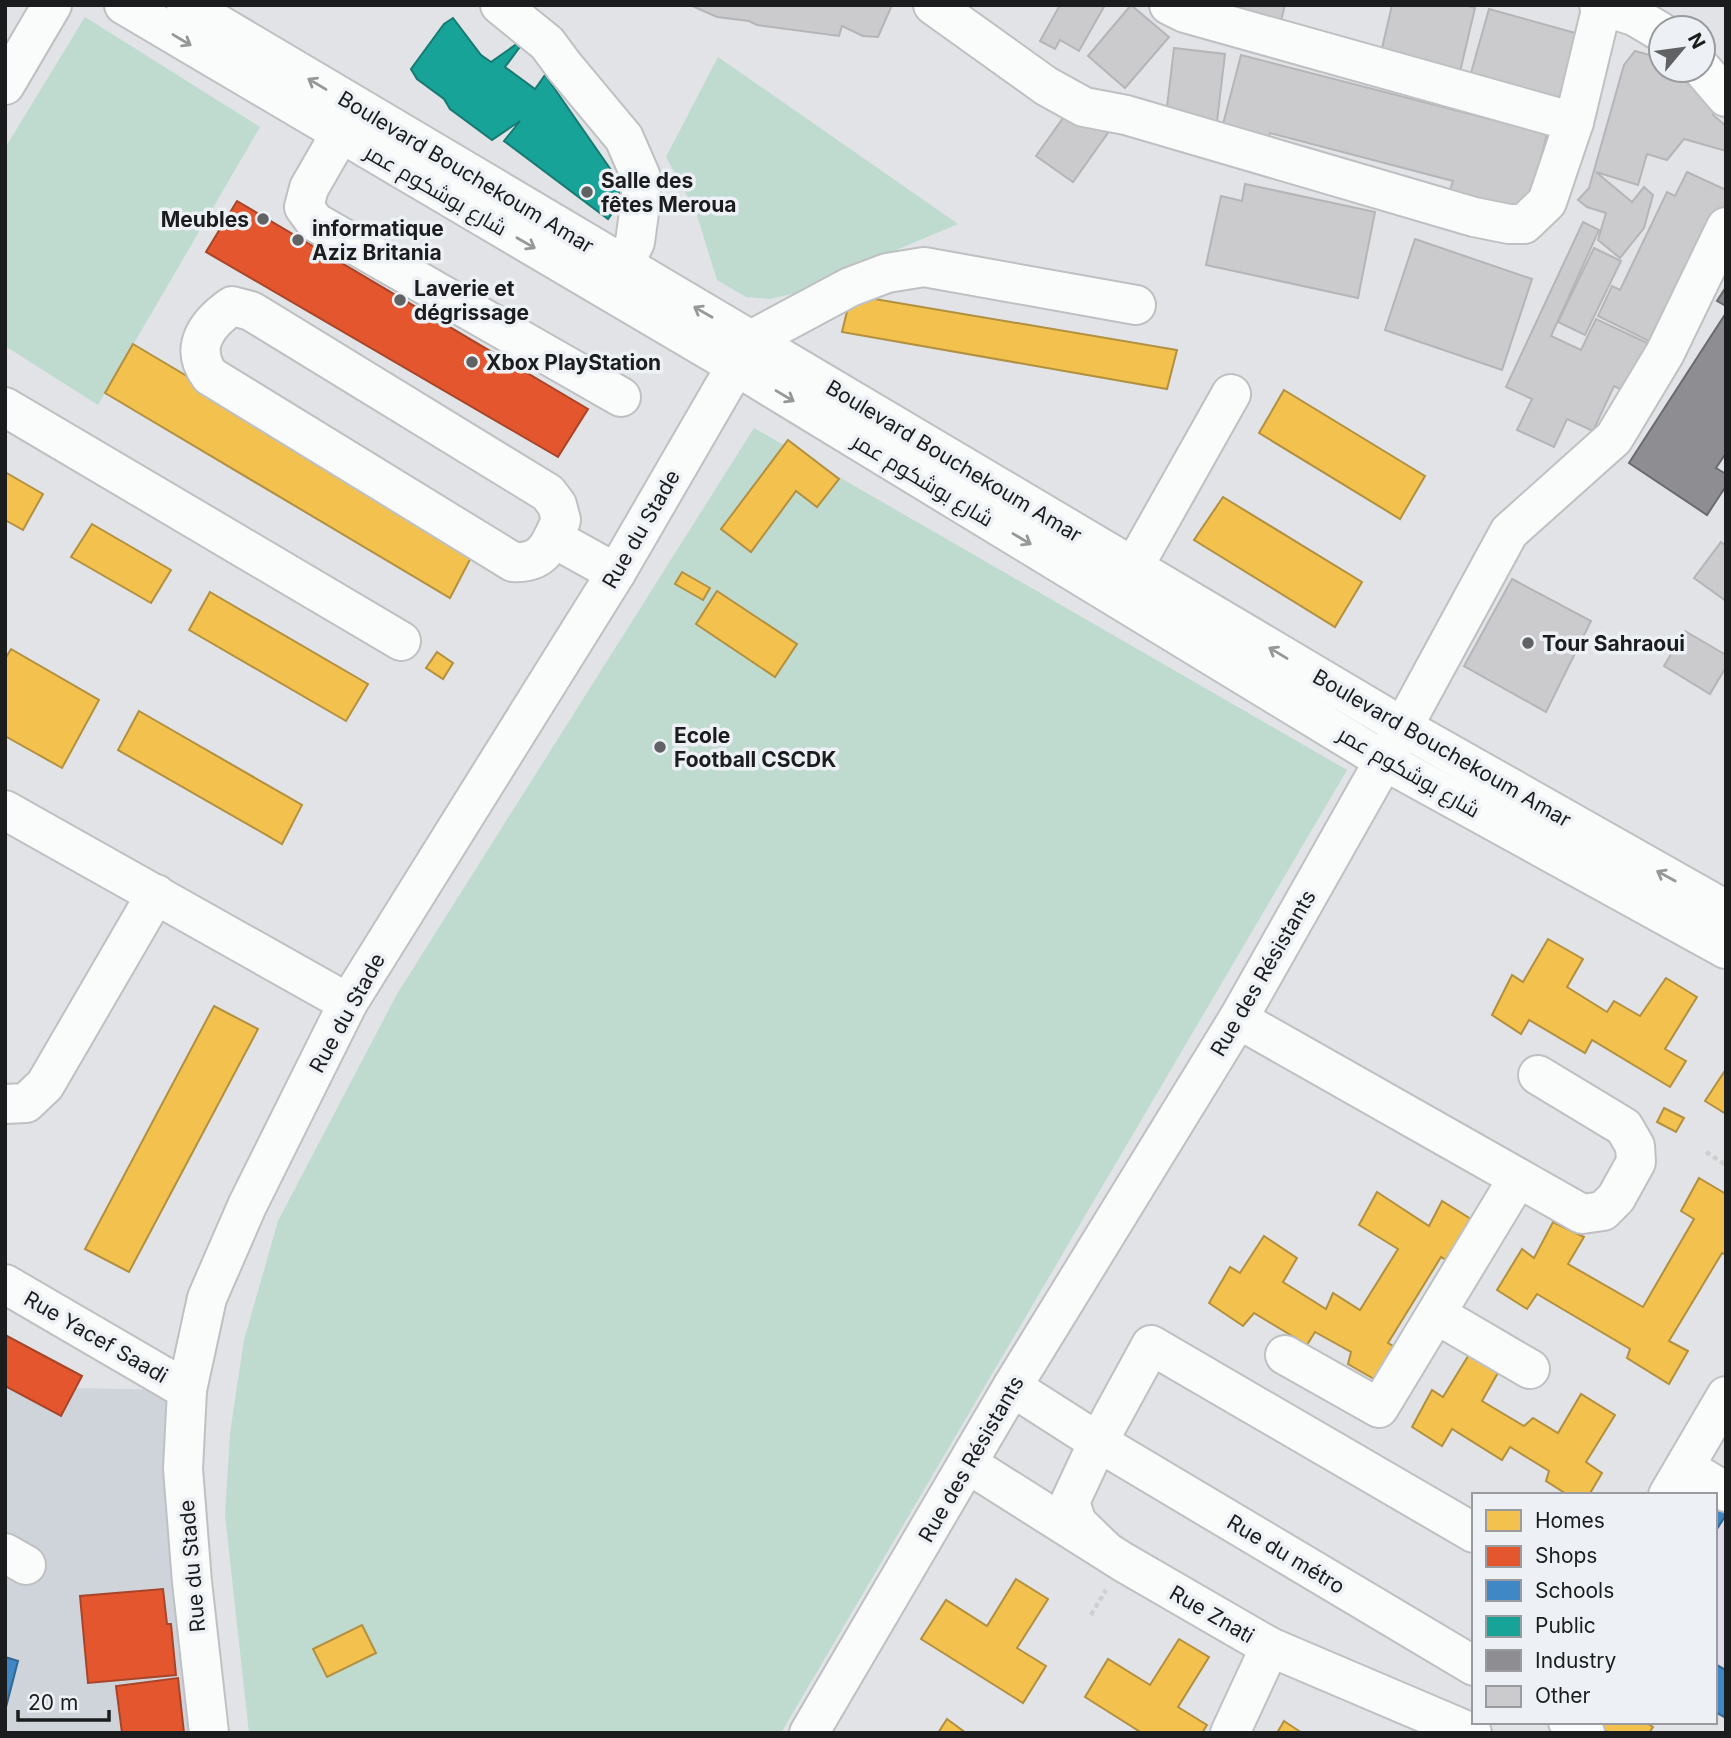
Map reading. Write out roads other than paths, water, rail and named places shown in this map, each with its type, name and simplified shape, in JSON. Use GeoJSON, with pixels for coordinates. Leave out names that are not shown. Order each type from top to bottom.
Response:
{"type":"FeatureCollection","features":[{"type":"Feature","properties":{"kind":"street"},"geometry":{"type":"LineString","coordinates":[[5,85],[52,5]]}},
{"type":"Feature","properties":{"kind":"street","name":"شارع بوشكوم عمر"},"geometry":{"type":"LineString","coordinates":[[124,5],[340,134],[743,353],[1383,760],[1726,949]]}},
{"type":"Feature","properties":{"kind":"street","name":"Boulevard Bouchekoum Amar"},"geometry":{"type":"LineString","coordinates":[[186,5],[623,266],[743,353],[1133,568],[1403,727],[1726,910]]}},
{"type":"Feature","properties":{"kind":"street"},"geometry":{"type":"LineString","coordinates":[[500,5],[547,43],[624,138],[641,177],[642,198],[635,242],[623,266]]}},
{"type":"Feature","properties":{"kind":"street"},"geometry":{"type":"LineString","coordinates":[[933,5],[1046,86],[1084,107],[1126,115],[1474,217],[1508,224],[1524,224],[1547,202],[1574,121],[1601,6],[1634,16],[1647,24]]}},
{"type":"Feature","properties":{"kind":"street"},"geometry":{"type":"LineString","coordinates":[[1169,5],[1185,13],[1574,121]]}},
{"type":"Feature","properties":{"kind":"street"},"geometry":{"type":"LineString","coordinates":[[340,134],[309,188],[304,207],[315,222],[621,397]]}},
{"type":"Feature","properties":{"kind":"street","name":"Rue des Résistants"},"geometry":{"type":"LineString","coordinates":[[809,1733],[1012,1387],[1238,1019],[1403,727],[1509,531],[1614,438],[1665,353],[1726,227]]}},
{"type":"Feature","properties":{"kind":"street"},"geometry":{"type":"LineString","coordinates":[[743,353],[850,288],[887,273],[924,267],[1136,305]]}},
{"type":"Feature","properties":{"kind":"street"},"geometry":{"type":"LineString","coordinates":[[232,306],[251,311],[548,493],[557,505],[561,520],[553,538],[542,555],[528,563],[513,562],[210,376],[201,364],[199,348],[217,316],[232,306]]}},
{"type":"Feature","properties":{"kind":"street","name":"Rue du Stade"},"geometry":{"type":"LineString","coordinates":[[209,1733],[192,1582],[183,1469],[187,1390],[207,1298],[247,1206],[348,1003],[616,573],[743,353]]}},
{"type":"Feature","properties":{"kind":"street"},"geometry":{"type":"LineString","coordinates":[[1133,568],[1231,394]]}},
{"type":"Feature","properties":{"kind":"street"},"geometry":{"type":"LineString","coordinates":[[5,407],[401,641]]}},
{"type":"Feature","properties":{"kind":"street"},"geometry":{"type":"LineString","coordinates":[[553,538],[616,573]]}},
{"type":"Feature","properties":{"kind":"street"},"geometry":{"type":"LineString","coordinates":[[5,810],[348,1003]]}},
{"type":"Feature","properties":{"kind":"street"},"geometry":{"type":"LineString","coordinates":[[5,1104],[26,1103],[45,1085],[156,894]]}},
{"type":"Feature","properties":{"kind":"street"},"geometry":{"type":"LineString","coordinates":[[1238,1019],[1582,1214],[1603,1211],[1616,1198],[1636,1162],[1635,1146],[1624,1127],[1538,1075]]}},
{"type":"Feature","properties":{"kind":"street"},"geometry":{"type":"LineString","coordinates":[[1285,1355],[1379,1408],[1518,1178]]}},
{"type":"Feature","properties":{"kind":"street","name":"Rue Yacef Saadi"},"geometry":{"type":"LineString","coordinates":[[5,1284],[187,1390]]}},
{"type":"Feature","properties":{"kind":"street"},"geometry":{"type":"LineString","coordinates":[[1436,1314],[1530,1369]]}},
{"type":"Feature","properties":{"kind":"street"},"geometry":{"type":"LineString","coordinates":[[1104,1549],[1077,1523],[1070,1502],[1098,1442],[1151,1345],[1472,1532]]}},
{"type":"Feature","properties":{"kind":"street","name":"Rue du métro"},"geometry":{"type":"LineString","coordinates":[[1012,1387],[1098,1442],[1472,1665]]}},
{"type":"Feature","properties":{"kind":"street"},"geometry":{"type":"LineString","coordinates":[[1726,1396],[1676,1481],[1726,1492]]}},
{"type":"Feature","properties":{"kind":"street","name":"Rue Znati"},"geometry":{"type":"LineString","coordinates":[[968,1464],[1173,1592],[1270,1647],[1472,1733]]}},
{"type":"Feature","properties":{"kind":"street"},"geometry":{"type":"LineString","coordinates":[[1230,1733],[1270,1647]]}},
{"type":"Feature","properties":{"kind":"place","name":"Salle des fêtes Meroua"},"geometry":{"type":"Point","coordinates":[587,192]}},
{"type":"Feature","properties":{"kind":"place","name":"Meubles"},"geometry":{"type":"Point","coordinates":[263,219]}},
{"type":"Feature","properties":{"kind":"place","name":"informatique Aziz Britania"},"geometry":{"type":"Point","coordinates":[298,240]}},
{"type":"Feature","properties":{"kind":"place","name":"Laverie et dégrissage"},"geometry":{"type":"Point","coordinates":[400,300]}},
{"type":"Feature","properties":{"kind":"place","name":"Xbox PlayStation"},"geometry":{"type":"Point","coordinates":[472,362]}},
{"type":"Feature","properties":{"kind":"place","name":"Tour Sahraoui"},"geometry":{"type":"Point","coordinates":[1528,643]}},
{"type":"Feature","properties":{"kind":"place","name":"Ecole Football CSCDK"},"geometry":{"type":"Point","coordinates":[660,747]}}]}
